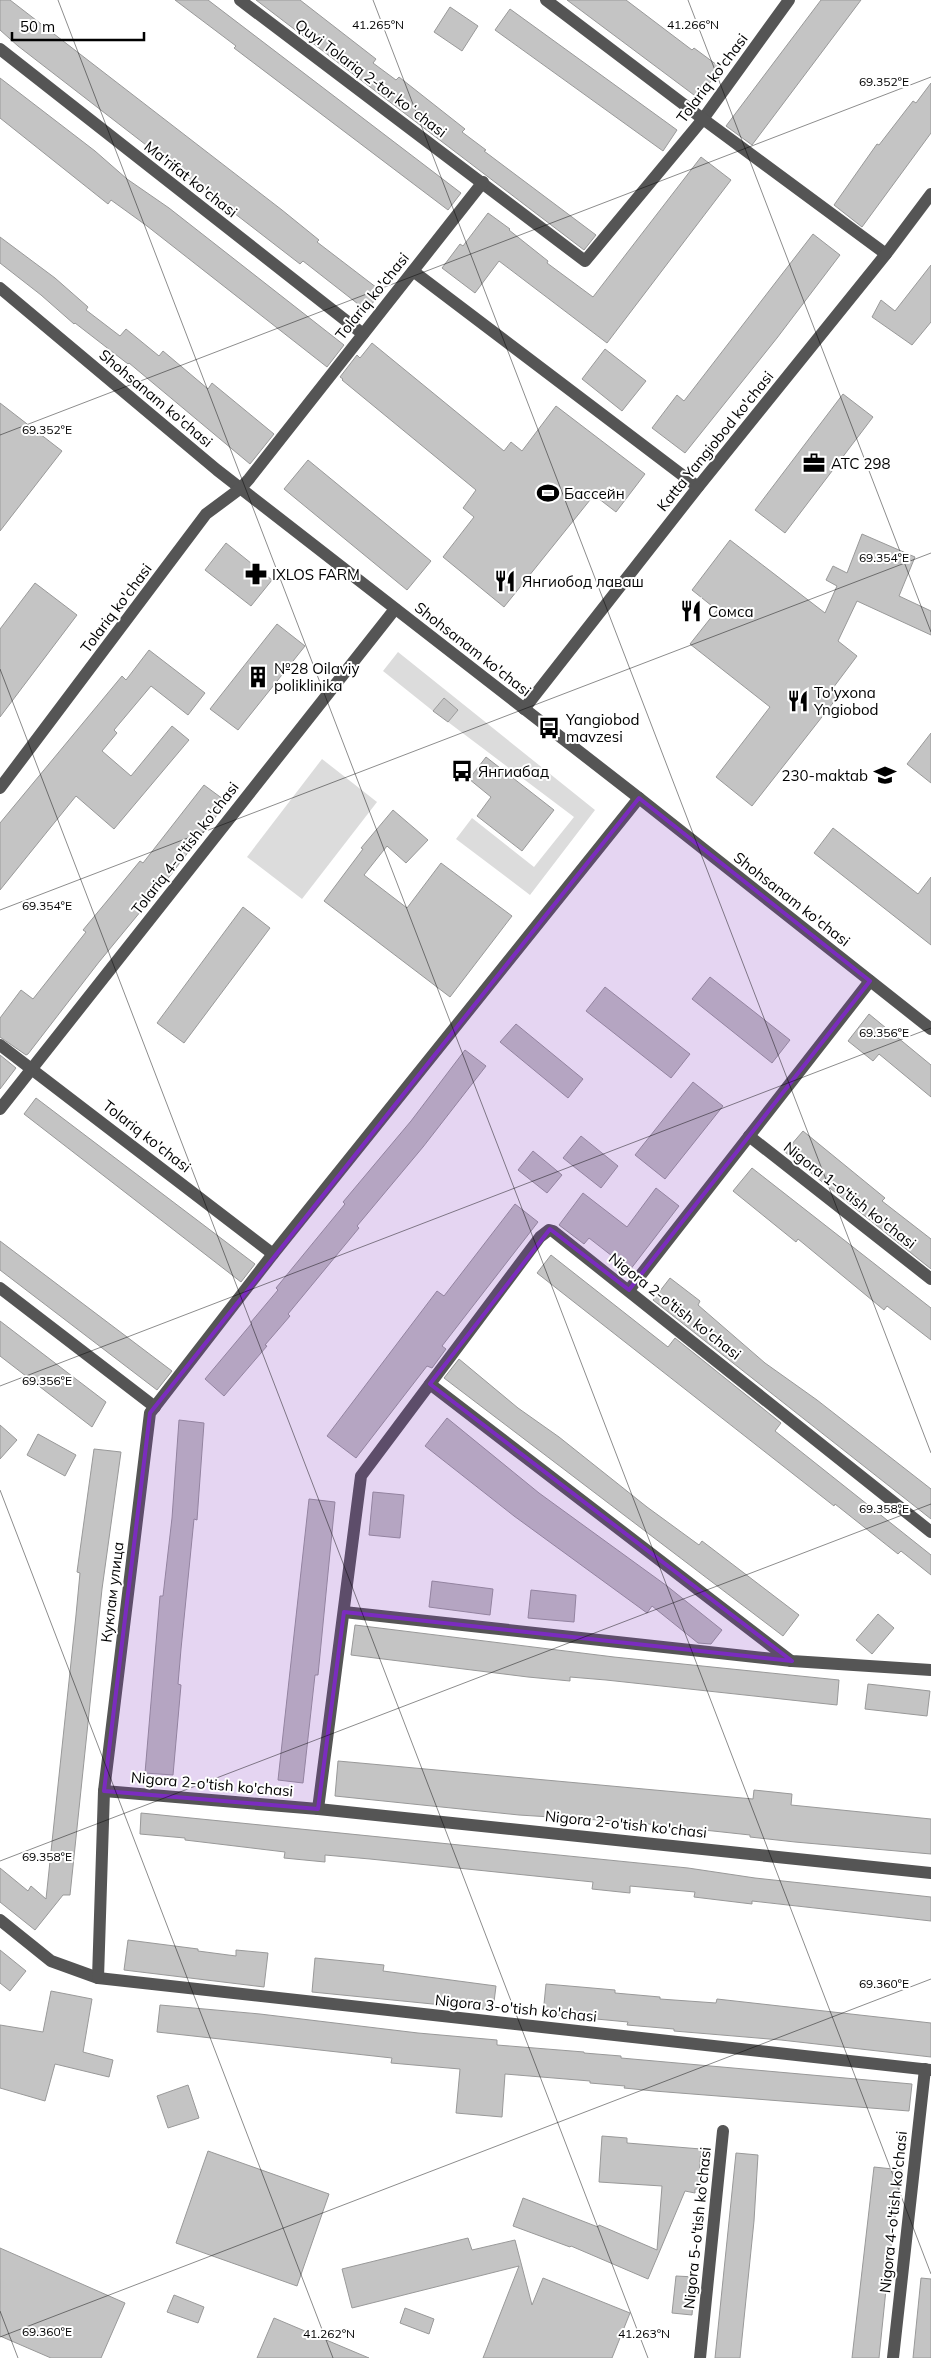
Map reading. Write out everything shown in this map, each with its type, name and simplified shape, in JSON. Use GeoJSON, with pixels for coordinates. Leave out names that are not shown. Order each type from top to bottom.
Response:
{"type":"FeatureCollection","features":[{"type":"Feature","properties":{"kind":"street","name":"Quyi Tolariq 2-tor koʻchasi"},"geometry":{"type":"LineString","coordinates":[[240,0],[482,182]]}},
{"type":"Feature","properties":{"kind":"street"},"geometry":{"type":"LineString","coordinates":[[546,0],[702,119],[886,254]]}},
{"type":"Feature","properties":{"kind":"street","name":"Tolariq ko'chasi"},"geometry":{"type":"LineString","coordinates":[[0,788],[206,514],[241,488],[482,182],[585,261],[702,119],[789,0]]}},
{"type":"Feature","properties":{"kind":"street","name":"Ma'rifat ko'chasi"},"geometry":{"type":"LineString","coordinates":[[0,50],[363,334]]}},
{"type":"Feature","properties":{"kind":"street","name":"Katta Yangiobod ko'chasi"},"geometry":{"type":"LineString","coordinates":[[524,709],[698,487],[886,254],[931,194]]}},
{"type":"Feature","properties":{"kind":"street"},"geometry":{"type":"LineString","coordinates":[[413,271],[698,487]]}},
{"type":"Feature","properties":{"kind":"street","name":"Shohsanam ko'chasi"},"geometry":{"type":"LineString","coordinates":[[0,288],[241,488],[639,798],[931,1030]]}},
{"type":"Feature","properties":{"kind":"street","name":"Tolariq 4-o'tish ko'chasi"},"geometry":{"type":"LineString","coordinates":[[0,1109],[396,609]]}},
{"type":"Feature","properties":{"kind":"street"},"geometry":{"type":"LineString","coordinates":[[0,1288],[155,1407],[273,1254],[639,798]]}},
{"type":"Feature","properties":{"kind":"street"},"geometry":{"type":"LineString","coordinates":[[629,1290],[870,981]]}},
{"type":"Feature","properties":{"kind":"street","name":"Tolariq ko'chasi"},"geometry":{"type":"LineString","coordinates":[[0,1045],[32,1067],[273,1254]]}},
{"type":"Feature","properties":{"kind":"street","name":"Nigora 1-o'tish ko'chasi"},"geometry":{"type":"LineString","coordinates":[[749,1136],[931,1279]]}},
{"type":"Feature","properties":{"kind":"street","name":"Nigora 2-o'tish ko'chasi"},"geometry":{"type":"LineString","coordinates":[[318,1809],[361,1476],[540,1237],[548,1230],[553,1231],[629,1290],[931,1532]]}},
{"type":"Feature","properties":{"kind":"street"},"geometry":{"type":"LineString","coordinates":[[430,1384],[792,1661]]}},
{"type":"Feature","properties":{"kind":"street","name":"Куклам улица"},"geometry":{"type":"LineString","coordinates":[[98,1978],[104,1791],[150,1413],[155,1407]]}},
{"type":"Feature","properties":{"kind":"street"},"geometry":{"type":"LineString","coordinates":[[344,1612],[792,1661],[931,1670]]}},
{"type":"Feature","properties":{"kind":"street","name":"Nigora 2-o'tish ko'chasi"},"geometry":{"type":"LineString","coordinates":[[104,1791],[318,1809],[931,1872]]}},
{"type":"Feature","properties":{"kind":"street"},"geometry":{"type":"LineString","coordinates":[[0,1920],[50,1961],[98,1978]]}},
{"type":"Feature","properties":{"kind":"street","name":"Nigora 3-o'tish ko'chasi"},"geometry":{"type":"LineString","coordinates":[[98,1978],[928,2070]]}},
{"type":"Feature","properties":{"kind":"street","name":"Nigora 4-o'tish ko'chasi"},"geometry":{"type":"LineString","coordinates":[[892,2358],[928,2070]]}},
{"type":"Feature","properties":{"kind":"street","name":"Nigora 5-o'tish ko'chasi"},"geometry":{"type":"LineString","coordinates":[[700,2358],[723,2131]]}},
{"type":"Feature","properties":{"kind":"highlighted area"},"geometry":{"type":"Polygon","coordinates":[[[639,798],[870,981],[629,1290],[550,1229],[430,1384],[792,1661],[344,1612],[318,1809],[104,1791],[150,1413],[639,798]]]}},
{"type":"Feature","properties":{"kind":"shaded area"},"geometry":{"type":"Polygon","coordinates":[[[398,652],[595,810],[530,895],[456,839],[472,818],[534,867],[574,817],[448,722],[458,710],[444,698],[433,711],[383,671],[398,652]]]}},
{"type":"Feature","properties":{"kind":"shaded area"},"geometry":{"type":"Polygon","coordinates":[[[322,759],[377,802],[302,899],[247,857],[322,759]]]}},
{"type":"Feature","properties":{"kind":"building"},"geometry":{"type":"Polygon","coordinates":[[[0,0],[10,0],[282,210],[319,240],[317,242],[381,291],[367,311],[303,261],[300,264],[18,46],[0,30],[0,0]]]}},
{"type":"Feature","properties":{"kind":"building"},"geometry":{"type":"Polygon","coordinates":[[[175,0],[208,0],[461,193],[448,210],[234,48],[236,46],[175,0]]]}},
{"type":"Feature","properties":{"kind":"building"},"geometry":{"type":"Polygon","coordinates":[[[256,0],[300,0],[376,59],[373,63],[396,80],[399,77],[465,129],[462,132],[486,150],[484,151],[596,235],[584,250],[256,0]]]}},
{"type":"Feature","properties":{"kind":"building"},"geometry":{"type":"Polygon","coordinates":[[[567,0],[626,0],[692,50],[694,48],[721,68],[698,98],[567,0]]]}},
{"type":"Feature","properties":{"kind":"building"},"geometry":{"type":"Polygon","coordinates":[[[821,0],[861,0],[752,145],[726,126],[821,0]]]}},
{"type":"Feature","properties":{"kind":"building"},"geometry":{"type":"Polygon","coordinates":[[[450,7],[478,26],[462,51],[434,32],[450,7]]]}},
{"type":"Feature","properties":{"kind":"building"},"geometry":{"type":"Polygon","coordinates":[[[510,9],[677,130],[663,151],[495,30],[510,9]]]}},
{"type":"Feature","properties":{"kind":"building"},"geometry":{"type":"Polygon","coordinates":[[[0,78],[95,151],[127,179],[169,208],[344,345],[327,367],[147,226],[111,200],[108,204],[0,118],[0,78]]]}},
{"type":"Feature","properties":{"kind":"building"},"geometry":{"type":"Polygon","coordinates":[[[931,83],[931,133],[862,227],[834,205],[877,144],[879,145],[913,101],[916,103],[931,83]]]}},
{"type":"Feature","properties":{"kind":"building"},"geometry":{"type":"Polygon","coordinates":[[[701,157],[731,180],[607,343],[499,261],[475,293],[442,268],[460,244],[463,246],[488,213],[548,261],[547,263],[593,297],[701,157]]]}},
{"type":"Feature","properties":{"kind":"building"},"geometry":{"type":"Polygon","coordinates":[[[813,234],[840,255],[777,338],[685,453],[652,428],[677,395],[684,401],[813,234]]]}},
{"type":"Feature","properties":{"kind":"building"},"geometry":{"type":"Polygon","coordinates":[[[0,237],[55,278],[88,307],[86,310],[120,336],[126,329],[159,356],[163,351],[208,389],[212,383],[274,434],[250,464],[129,363],[74,324],[0,263],[0,237]]]}},
{"type":"Feature","properties":{"kind":"building"},"geometry":{"type":"Polygon","coordinates":[[[931,265],[931,322],[912,345],[872,317],[881,300],[895,311],[931,265]]]}},
{"type":"Feature","properties":{"kind":"building"},"geometry":{"type":"Polygon","coordinates":[[[372,343],[504,451],[511,442],[522,451],[556,406],[645,474],[616,512],[594,495],[504,607],[443,557],[474,517],[463,508],[476,490],[340,377],[357,355],[360,358],[372,343]]]}},
{"type":"Feature","properties":{"kind":"building"},"geometry":{"type":"Polygon","coordinates":[[[605,349],[646,381],[622,411],[582,379],[605,349]]]}},
{"type":"Feature","properties":{"kind":"building","name":"АТС 298"},"geometry":{"type":"Polygon","coordinates":[[[843,394],[873,417],[785,533],[755,510],[843,394]]]}},
{"type":"Feature","properties":{"kind":"building"},"geometry":{"type":"Polygon","coordinates":[[[0,403],[62,451],[0,531],[0,403]]]}},
{"type":"Feature","properties":{"kind":"building"},"geometry":{"type":"Polygon","coordinates":[[[308,460],[431,561],[407,590],[284,489],[308,460]]]}},
{"type":"Feature","properties":{"kind":"building"},"geometry":{"type":"Polygon","coordinates":[[[862,534],[915,557],[899,596],[931,611],[931,635],[857,601],[838,641],[857,656],[833,688],[840,694],[752,806],[716,777],[770,707],[690,644],[717,610],[692,590],[730,540],[825,613],[837,586],[826,580],[833,566],[847,573],[862,534]]]}},
{"type":"Feature","properties":{"kind":"building"},"geometry":{"type":"Polygon","coordinates":[[[226,543],[272,580],[251,606],[205,570],[226,543]]]}},
{"type":"Feature","properties":{"kind":"building"},"geometry":{"type":"Polygon","coordinates":[[[35,583],[77,615],[0,717],[0,629],[35,583]]]}},
{"type":"Feature","properties":{"kind":"building","name":"№28 Oilaviy poliklinika"},"geometry":{"type":"Polygon","coordinates":[[[277,624],[305,646],[238,730],[210,709],[277,624]]]}},
{"type":"Feature","properties":{"kind":"building"},"geometry":{"type":"Polygon","coordinates":[[[149,650],[205,693],[188,715],[151,686],[114,730],[117,733],[102,751],[131,776],[172,726],[189,740],[114,829],[76,796],[0,890],[0,823],[122,676],[126,680],[149,650]]]}},
{"type":"Feature","properties":{"kind":"building"},"geometry":{"type":"Polygon","coordinates":[[[444,698],[458,710],[448,722],[433,711],[444,698]]]}},
{"type":"Feature","properties":{"kind":"building"},"geometry":{"type":"Polygon","coordinates":[[[931,733],[931,783],[907,764],[931,733]]]}},
{"type":"Feature","properties":{"kind":"building"},"geometry":{"type":"Polygon","coordinates":[[[486,757],[554,810],[522,851],[477,816],[491,797],[469,779],[486,757]]]}},
{"type":"Feature","properties":{"kind":"building"},"geometry":{"type":"Polygon","coordinates":[[[204,785],[227,802],[28,1054],[26,1055],[0,1037],[0,1018],[21,990],[33,999],[86,932],[83,930],[140,861],[143,863],[204,785]]]}},
{"type":"Feature","properties":{"kind":"building"},"geometry":{"type":"Polygon","coordinates":[[[393,810],[428,840],[406,863],[387,846],[364,875],[407,908],[441,863],[512,916],[450,997],[324,901],[363,849],[361,848],[393,810]]]}},
{"type":"Feature","properties":{"kind":"building"},"geometry":{"type":"Polygon","coordinates":[[[833,828],[918,894],[931,877],[931,945],[814,853],[833,828]]]}},
{"type":"Feature","properties":{"kind":"building"},"geometry":{"type":"Polygon","coordinates":[[[243,907],[270,928],[184,1043],[157,1023],[243,907]]]}},
{"type":"Feature","properties":{"kind":"building"},"geometry":{"type":"Polygon","coordinates":[[[710,977],[790,1040],[772,1063],[692,999],[710,977]]]}},
{"type":"Feature","properties":{"kind":"building"},"geometry":{"type":"Polygon","coordinates":[[[605,987],[690,1054],[671,1078],[586,1011],[605,987]]]}},
{"type":"Feature","properties":{"kind":"building"},"geometry":{"type":"Polygon","coordinates":[[[869,1014],[931,1065],[931,1097],[879,1054],[873,1061],[848,1041],[869,1014]]]}},
{"type":"Feature","properties":{"kind":"building"},"geometry":{"type":"Polygon","coordinates":[[[516,1024],[583,1079],[568,1098],[500,1042],[516,1024]]]}},
{"type":"Feature","properties":{"kind":"building"},"geometry":{"type":"Polygon","coordinates":[[[465,1050],[486,1066],[423,1147],[357,1226],[359,1228],[288,1314],[290,1316],[265,1345],[267,1346],[224,1396],[205,1379],[252,1323],[278,1290],[276,1288],[345,1204],[343,1202],[411,1121],[465,1050]]]}},
{"type":"Feature","properties":{"kind":"building"},"geometry":{"type":"Polygon","coordinates":[[[0,1055],[16,1068],[0,1089],[0,1055]]]}},
{"type":"Feature","properties":{"kind":"building"},"geometry":{"type":"Polygon","coordinates":[[[693,1082],[723,1106],[665,1179],[635,1155],[693,1082]]]}},
{"type":"Feature","properties":{"kind":"building"},"geometry":{"type":"Polygon","coordinates":[[[36,1098],[255,1264],[241,1282],[24,1114],[36,1098]]]}},
{"type":"Feature","properties":{"kind":"building"},"geometry":{"type":"Polygon","coordinates":[[[803,1131],[885,1198],[882,1201],[931,1239],[931,1269],[785,1152],[803,1131]]]}},
{"type":"Feature","properties":{"kind":"building"},"geometry":{"type":"Polygon","coordinates":[[[581,1136],[618,1166],[601,1188],[563,1158],[581,1136]]]}},
{"type":"Feature","properties":{"kind":"building"},"geometry":{"type":"Polygon","coordinates":[[[533,1151],[562,1175],[547,1193],[518,1170],[533,1151]]]}},
{"type":"Feature","properties":{"kind":"building"},"geometry":{"type":"Polygon","coordinates":[[[752,1168],[931,1308],[931,1340],[887,1306],[884,1310],[798,1239],[796,1242],[733,1191],[752,1168]]]}},
{"type":"Feature","properties":{"kind":"building"},"geometry":{"type":"Polygon","coordinates":[[[656,1188],[679,1206],[630,1270],[589,1238],[584,1244],[559,1225],[583,1193],[627,1227],[656,1188]]]}},
{"type":"Feature","properties":{"kind":"building"},"geometry":{"type":"Polygon","coordinates":[[[515,1204],[538,1222],[442,1346],[446,1349],[432,1368],[427,1366],[356,1458],[327,1436],[437,1291],[444,1296],[515,1204]]]}},
{"type":"Feature","properties":{"kind":"building"},"geometry":{"type":"Polygon","coordinates":[[[0,1241],[172,1371],[157,1390],[0,1270],[0,1241]]]}},
{"type":"Feature","properties":{"kind":"building"},"geometry":{"type":"Polygon","coordinates":[[[551,1255],[668,1347],[675,1338],[781,1423],[775,1431],[931,1555],[931,1575],[901,1551],[898,1554],[835,1504],[834,1506],[537,1273],[551,1255]]]}},
{"type":"Feature","properties":{"kind":"building"},"geometry":{"type":"Polygon","coordinates":[[[670,1278],[700,1301],[698,1305],[765,1363],[817,1400],[931,1489],[931,1519],[653,1300],[670,1278]]]}},
{"type":"Feature","properties":{"kind":"building"},"geometry":{"type":"Polygon","coordinates":[[[0,1321],[106,1402],[92,1427],[0,1356],[0,1321]]]}},
{"type":"Feature","properties":{"kind":"building"},"geometry":{"type":"Polygon","coordinates":[[[459,1359],[518,1408],[559,1437],[647,1507],[699,1545],[702,1541],[799,1615],[783,1636],[444,1378],[459,1359]]]}},
{"type":"Feature","properties":{"kind":"building"},"geometry":{"type":"Polygon","coordinates":[[[447,1418],[539,1493],[667,1586],[722,1630],[711,1644],[698,1643],[652,1606],[647,1613],[514,1516],[425,1446],[447,1418]]]}},
{"type":"Feature","properties":{"kind":"building"},"geometry":{"type":"Polygon","coordinates":[[[179,1420],[204,1423],[197,1520],[194,1519],[181,1649],[178,1684],[181,1685],[173,1775],[145,1773],[160,1596],[163,1596],[172,1518],[179,1420]]]}},
{"type":"Feature","properties":{"kind":"building"},"geometry":{"type":"Polygon","coordinates":[[[0,1425],[17,1440],[0,1459],[0,1425]]]}},
{"type":"Feature","properties":{"kind":"building"},"geometry":{"type":"Polygon","coordinates":[[[38,1434],[76,1455],[65,1476],[27,1455],[38,1434]]]}},
{"type":"Feature","properties":{"kind":"building"},"geometry":{"type":"Polygon","coordinates":[[[94,1449],[121,1452],[102,1589],[70,1895],[63,1895],[35,1930],[0,1902],[0,1868],[28,1891],[31,1886],[46,1899],[80,1573],[77,1572],[94,1449]]]}},
{"type":"Feature","properties":{"kind":"building"},"geometry":{"type":"Polygon","coordinates":[[[373,1492],[404,1495],[400,1538],[369,1535],[373,1492]]]}},
{"type":"Feature","properties":{"kind":"building"},"geometry":{"type":"Polygon","coordinates":[[[309,1499],[335,1502],[318,1675],[315,1675],[303,1783],[278,1780],[309,1499]]]}},
{"type":"Feature","properties":{"kind":"building"},"geometry":{"type":"Polygon","coordinates":[[[432,1581],[493,1589],[490,1615],[429,1607],[432,1581]]]}},
{"type":"Feature","properties":{"kind":"building"},"geometry":{"type":"Polygon","coordinates":[[[531,1590],[576,1595],[574,1622],[528,1618],[531,1590]]]}},
{"type":"Feature","properties":{"kind":"building"},"geometry":{"type":"Polygon","coordinates":[[[878,1614],[894,1628],[872,1654],[856,1640],[878,1614]]]}},
{"type":"Feature","properties":{"kind":"building"},"geometry":{"type":"Polygon","coordinates":[[[355,1625],[614,1657],[839,1680],[837,1705],[606,1680],[570,1677],[570,1681],[528,1677],[351,1655],[355,1625]]]}},
{"type":"Feature","properties":{"kind":"building"},"geometry":{"type":"Polygon","coordinates":[[[868,1684],[930,1691],[927,1716],[865,1709],[868,1684]]]}},
{"type":"Feature","properties":{"kind":"building"},"geometry":{"type":"Polygon","coordinates":[[[338,1761],[753,1799],[754,1790],[792,1794],[791,1805],[931,1819],[931,1854],[795,1842],[750,1837],[750,1835],[630,1822],[519,1815],[335,1796],[338,1761]]]}},
{"type":"Feature","properties":{"kind":"building"},"geometry":{"type":"Polygon","coordinates":[[[141,1813],[688,1868],[755,1878],[931,1897],[931,1921],[752,1901],[752,1904],[694,1897],[695,1892],[630,1886],[630,1893],[592,1889],[593,1882],[370,1859],[325,1855],[325,1862],[284,1858],[285,1852],[185,1840],[185,1838],[140,1834],[141,1813]]]}},
{"type":"Feature","properties":{"kind":"building"},"geometry":{"type":"Polygon","coordinates":[[[128,1940],[236,1956],[236,1950],[268,1953],[264,1987],[124,1970],[128,1940]]]}},
{"type":"Feature","properties":{"kind":"building"},"geometry":{"type":"Polygon","coordinates":[[[0,1950],[26,1971],[10,1991],[0,1983],[0,1950]]]}},
{"type":"Feature","properties":{"kind":"building"},"geometry":{"type":"Polygon","coordinates":[[[315,1958],[384,1965],[383,1971],[496,1986],[493,2010],[312,1992],[315,1958]]]}},
{"type":"Feature","properties":{"kind":"building"},"geometry":{"type":"Polygon","coordinates":[[[546,1984],[615,1990],[615,1993],[660,1997],[660,1999],[716,2003],[717,1999],[931,2023],[931,2057],[781,2040],[674,2031],[674,2029],[627,2025],[628,2022],[543,2014],[546,1984]]]}},
{"type":"Feature","properties":{"kind":"building"},"geometry":{"type":"Polygon","coordinates":[[[51,1991],[92,1999],[83,2052],[113,2060],[109,2077],[55,2064],[45,2101],[0,2088],[0,2025],[43,2032],[51,1991]]]}},
{"type":"Feature","properties":{"kind":"building"},"geometry":{"type":"Polygon","coordinates":[[[160,2005],[497,2040],[497,2045],[912,2084],[909,2111],[654,2091],[590,2083],[590,2081],[505,2074],[502,2117],[456,2113],[460,2069],[391,2063],[392,2058],[157,2032],[160,2005]]]}},
{"type":"Feature","properties":{"kind":"building"},"geometry":{"type":"Polygon","coordinates":[[[188,2085],[199,2118],[168,2128],[157,2096],[188,2085]]]}},
{"type":"Feature","properties":{"kind":"building"},"geometry":{"type":"Polygon","coordinates":[[[602,2136],[627,2138],[627,2143],[701,2149],[698,2189],[695,2189],[695,2193],[685,2191],[648,2279],[571,2246],[513,2226],[523,2198],[598,2227],[599,2225],[657,2250],[662,2186],[599,2182],[602,2136]]]}},
{"type":"Feature","properties":{"kind":"building"},"geometry":{"type":"Polygon","coordinates":[[[208,2151],[329,2194],[297,2286],[176,2243],[208,2151]]]}},
{"type":"Feature","properties":{"kind":"building"},"geometry":{"type":"Polygon","coordinates":[[[736,2153],[758,2155],[754,2221],[740,2358],[715,2358],[736,2153]]]}},
{"type":"Feature","properties":{"kind":"building"},"geometry":{"type":"Polygon","coordinates":[[[874,2167],[902,2170],[889,2260],[879,2358],[852,2358],[874,2167]]]}},
{"type":"Feature","properties":{"kind":"building"},"geometry":{"type":"Polygon","coordinates":[[[468,2238],[472,2250],[515,2240],[532,2305],[543,2278],[630,2313],[612,2358],[483,2358],[519,2266],[352,2308],[342,2269],[468,2238]]]}},
{"type":"Feature","properties":{"kind":"building"},"geometry":{"type":"Polygon","coordinates":[[[0,2248],[125,2303],[101,2358],[51,2358],[0,2336],[0,2248]]]}},
{"type":"Feature","properties":{"kind":"building"},"geometry":{"type":"Polygon","coordinates":[[[676,2276],[695,2277],[692,2315],[672,2313],[676,2276]]]}},
{"type":"Feature","properties":{"kind":"building"},"geometry":{"type":"Polygon","coordinates":[[[921,2278],[931,2279],[931,2358],[913,2358],[921,2278]]]}},
{"type":"Feature","properties":{"kind":"building"},"geometry":{"type":"Polygon","coordinates":[[[174,2295],[204,2307],[198,2323],[167,2312],[174,2295]]]}},
{"type":"Feature","properties":{"kind":"building"},"geometry":{"type":"Polygon","coordinates":[[[405,2308],[434,2319],[429,2334],[400,2323],[405,2308]]]}},
{"type":"Feature","properties":{"kind":"building"},"geometry":{"type":"Polygon","coordinates":[[[274,2318],[369,2358],[257,2358],[274,2318]]]}},
{"type":"Feature","properties":{"kind":"place","name":"АТС 298"},"geometry":{"type":"Point","coordinates":[814,463]}},
{"type":"Feature","properties":{"kind":"place","name":"Бассейн"},"geometry":{"type":"Point","coordinates":[548,493]}},
{"type":"Feature","properties":{"kind":"place","name":"IXLOS FARM"},"geometry":{"type":"Point","coordinates":[256,574]}},
{"type":"Feature","properties":{"kind":"place","name":"Янгиобод лаваш"},"geometry":{"type":"Point","coordinates":[505,581]}},
{"type":"Feature","properties":{"kind":"place","name":"Сомса"},"geometry":{"type":"Point","coordinates":[691,611]}},
{"type":"Feature","properties":{"kind":"place","name":"№28 Oilaviy poliklinika"},"geometry":{"type":"Point","coordinates":[258,677]}},
{"type":"Feature","properties":{"kind":"place","name":"To'yxona Yngiobod"},"geometry":{"type":"Point","coordinates":[798,701]}},
{"type":"Feature","properties":{"kind":"place","name":"Yangiobod mavzesi"},"geometry":{"type":"Point","coordinates":[549,728]}},
{"type":"Feature","properties":{"kind":"place","name":"Янгиабад"},"geometry":{"type":"Point","coordinates":[462,771]}},
{"type":"Feature","properties":{"kind":"place","name":"230-maktab"},"geometry":{"type":"Point","coordinates":[885,775]}}]}
